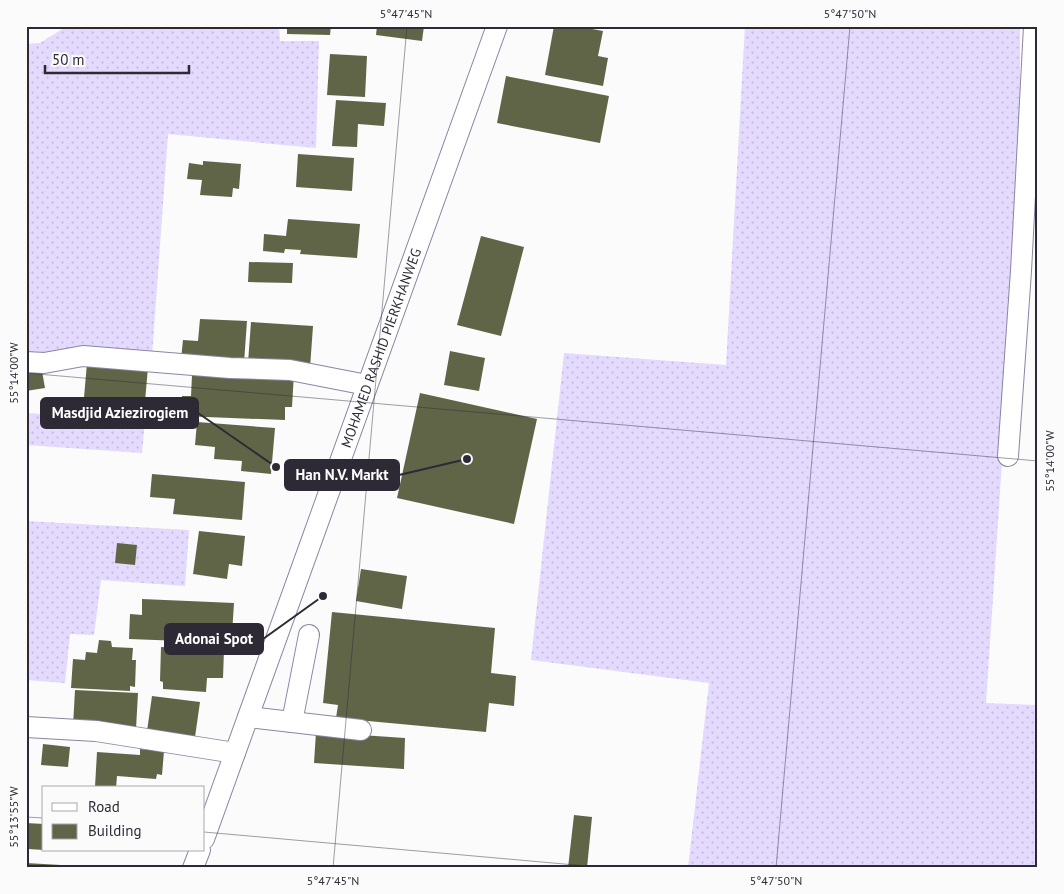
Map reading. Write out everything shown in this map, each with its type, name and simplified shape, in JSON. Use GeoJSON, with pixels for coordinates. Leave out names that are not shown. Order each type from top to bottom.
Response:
{"type":"FeatureCollection","features":[{"type":"Feature","properties":{"kind":"street","name":"MOHAMED RASHID PIERKHANWEG"},"geometry":{"type":"LineString","coordinates":[[205,836],[497,26]]}},
{"type":"Feature","properties":{"kind":"street"},"geometry":{"type":"LineString","coordinates":[[1008,456],[1021,271],[1034,26]]}},
{"type":"Feature","properties":{"kind":"street"},"geometry":{"type":"LineString","coordinates":[[26,362],[44,363],[83,356],[230,368],[290,370],[367,385]]}},
{"type":"Feature","properties":{"kind":"street"},"geometry":{"type":"LineString","coordinates":[[292,722],[310,635]]}},
{"type":"Feature","properties":{"kind":"street"},"geometry":{"type":"LineString","coordinates":[[248,717],[361,730]]}},
{"type":"Feature","properties":{"kind":"street"},"geometry":{"type":"LineString","coordinates":[[26,727],[96,731],[235,753]]}},
{"type":"Feature","properties":{"kind":"street"},"geometry":{"type":"LineString","coordinates":[[193,868],[199,852]]}},
{"type":"Feature","properties":{"kind":"shaded area"},"geometry":{"type":"Polygon","coordinates":[[[67,26],[279,26],[280,41],[319,41],[316,148],[168,134],[152,356],[26,357],[26,44],[40,43],[67,26]]]}},
{"type":"Feature","properties":{"kind":"shaded area"},"geometry":{"type":"Polygon","coordinates":[[[745,26],[1020,26],[1020,189],[986,703],[1038,705],[1038,868],[688,868],[709,683],[531,660],[564,353],[726,365],[745,26]]]}},
{"type":"Feature","properties":{"kind":"shaded area"},"geometry":{"type":"Polygon","coordinates":[[[26,413],[145,420],[142,453],[26,445],[26,413]]]}},
{"type":"Feature","properties":{"kind":"shaded area"},"geometry":{"type":"Polygon","coordinates":[[[26,521],[189,530],[185,586],[101,580],[94,635],[70,634],[65,683],[26,680],[26,521]]]}},
{"type":"Feature","properties":{"kind":"building"},"geometry":{"type":"Polygon","coordinates":[[[287,26],[331,26],[330,35],[287,34],[287,26]]]}},
{"type":"Feature","properties":{"kind":"building"},"geometry":{"type":"Polygon","coordinates":[[[377,26],[424,26],[422,41],[376,35],[377,26]]]}},
{"type":"Feature","properties":{"kind":"building"},"geometry":{"type":"Polygon","coordinates":[[[554,26],[576,26],[603,31],[598,56],[608,58],[603,86],[545,75],[554,26]]]}},
{"type":"Feature","properties":{"kind":"building"},"geometry":{"type":"Polygon","coordinates":[[[330,54],[367,56],[365,97],[327,95],[330,54]]]}},
{"type":"Feature","properties":{"kind":"building"},"geometry":{"type":"Polygon","coordinates":[[[506,76],[609,96],[600,143],[497,123],[506,76]]]}},
{"type":"Feature","properties":{"kind":"building"},"geometry":{"type":"Polygon","coordinates":[[[336,100],[386,103],[384,126],[358,124],[357,147],[332,146],[336,100]]]}},
{"type":"Feature","properties":{"kind":"building"},"geometry":{"type":"Polygon","coordinates":[[[298,154],[354,158],[352,191],[296,187],[298,154]]]}},
{"type":"Feature","properties":{"kind":"building"},"geometry":{"type":"Polygon","coordinates":[[[203,161],[241,164],[239,189],[233,188],[232,197],[200,195],[202,180],[187,179],[189,163],[203,165],[203,161]]]}},
{"type":"Feature","properties":{"kind":"building"},"geometry":{"type":"Polygon","coordinates":[[[288,219],[360,224],[357,258],[300,254],[301,250],[285,249],[284,253],[263,251],[264,234],[286,236],[288,219]]]}},
{"type":"Feature","properties":{"kind":"building"},"geometry":{"type":"Polygon","coordinates":[[[481,236],[524,247],[501,336],[457,325],[481,236]]]}},
{"type":"Feature","properties":{"kind":"building"},"geometry":{"type":"Polygon","coordinates":[[[249,262],[293,263],[292,283],[248,282],[249,262]]]}},
{"type":"Feature","properties":{"kind":"building"},"geometry":{"type":"Polygon","coordinates":[[[200,319],[247,321],[244,363],[181,359],[183,340],[198,341],[200,319]]]}},
{"type":"Feature","properties":{"kind":"building"},"geometry":{"type":"Polygon","coordinates":[[[251,322],[313,326],[310,368],[248,363],[251,322]]]}},
{"type":"Feature","properties":{"kind":"building"},"geometry":{"type":"Polygon","coordinates":[[[450,351],[485,358],[479,391],[444,385],[450,351]]]}},
{"type":"Feature","properties":{"kind":"building"},"geometry":{"type":"Polygon","coordinates":[[[87,363],[148,367],[144,413],[83,409],[87,363]]]}},
{"type":"Feature","properties":{"kind":"building"},"geometry":{"type":"Polygon","coordinates":[[[42,371],[45,388],[26,391],[26,374],[42,371]]]}},
{"type":"Feature","properties":{"kind":"building"},"geometry":{"type":"Polygon","coordinates":[[[294,373],[292,407],[285,407],[285,420],[181,416],[182,396],[191,396],[192,375],[250,378],[294,373]]]}},
{"type":"Feature","properties":{"kind":"building"},"geometry":{"type":"Polygon","coordinates":[[[420,393],[537,419],[514,524],[397,498],[420,393]]]}},
{"type":"Feature","properties":{"kind":"building"},"geometry":{"type":"Polygon","coordinates":[[[197,422],[275,428],[271,474],[241,471],[242,461],[214,459],[215,447],[195,445],[197,422]]]}},
{"type":"Feature","properties":{"kind":"building"},"geometry":{"type":"Polygon","coordinates":[[[152,474],[245,482],[242,520],[173,514],[175,499],[150,497],[152,474]]]}},
{"type":"Feature","properties":{"kind":"building"},"geometry":{"type":"Polygon","coordinates":[[[199,531],[245,536],[242,566],[229,564],[227,579],[193,574],[199,531]]]}},
{"type":"Feature","properties":{"kind":"building"},"geometry":{"type":"Polygon","coordinates":[[[117,543],[137,545],[135,565],[115,563],[117,543]]]}},
{"type":"Feature","properties":{"kind":"building"},"geometry":{"type":"Polygon","coordinates":[[[361,569],[407,576],[402,609],[356,601],[361,569]]]}},
{"type":"Feature","properties":{"kind":"building"},"geometry":{"type":"Polygon","coordinates":[[[142,599],[234,603],[232,634],[209,633],[208,642],[129,639],[130,614],[142,615],[142,599]]]}},
{"type":"Feature","properties":{"kind":"building"},"geometry":{"type":"Polygon","coordinates":[[[332,612],[495,628],[491,673],[516,676],[514,706],[489,703],[486,732],[336,718],[338,705],[323,703],[332,612]]]}},
{"type":"Feature","properties":{"kind":"building"},"geometry":{"type":"Polygon","coordinates":[[[99,640],[111,641],[112,647],[133,648],[132,660],[136,660],[135,687],[130,686],[130,691],[71,688],[73,659],[85,660],[86,652],[97,653],[99,640]]]}},
{"type":"Feature","properties":{"kind":"building"},"geometry":{"type":"Polygon","coordinates":[[[161,647],[224,650],[223,678],[207,678],[206,692],[163,689],[163,682],[160,681],[161,647]]]}},
{"type":"Feature","properties":{"kind":"building"},"geometry":{"type":"Polygon","coordinates":[[[75,690],[138,693],[136,729],[73,726],[75,690]]]}},
{"type":"Feature","properties":{"kind":"building"},"geometry":{"type":"Polygon","coordinates":[[[152,696],[200,702],[195,737],[147,731],[152,696]]]}},
{"type":"Feature","properties":{"kind":"building"},"geometry":{"type":"Polygon","coordinates":[[[316,732],[405,738],[404,769],[314,763],[316,732]]]}},
{"type":"Feature","properties":{"kind":"building"},"geometry":{"type":"Polygon","coordinates":[[[43,744],[70,747],[68,767],[41,765],[43,744]]]}},
{"type":"Feature","properties":{"kind":"building"},"geometry":{"type":"Polygon","coordinates":[[[140,749],[164,751],[162,775],[157,774],[156,779],[117,776],[116,786],[95,786],[97,752],[140,755],[140,749]]]}},
{"type":"Feature","properties":{"kind":"building"},"geometry":{"type":"Polygon","coordinates":[[[574,815],[592,817],[587,868],[568,868],[574,815]]]}},
{"type":"Feature","properties":{"kind":"building"},"geometry":{"type":"Polygon","coordinates":[[[26,823],[42,824],[42,850],[28,849],[26,823]]]}},
{"type":"Feature","properties":{"kind":"building"},"geometry":{"type":"Polygon","coordinates":[[[26,863],[61,865],[61,868],[26,868],[26,863]]]}},
{"type":"Feature","properties":{"kind":"place","name":"Han N.V. Markt"},"geometry":{"type":"Point","coordinates":[467,459]}},
{"type":"Feature","properties":{"kind":"place","name":"Masdjid Aziezirogiem"},"geometry":{"type":"Point","coordinates":[276,467]}},
{"type":"Feature","properties":{"kind":"place","name":"Adonai Spot"},"geometry":{"type":"Point","coordinates":[323,596]}}]}
